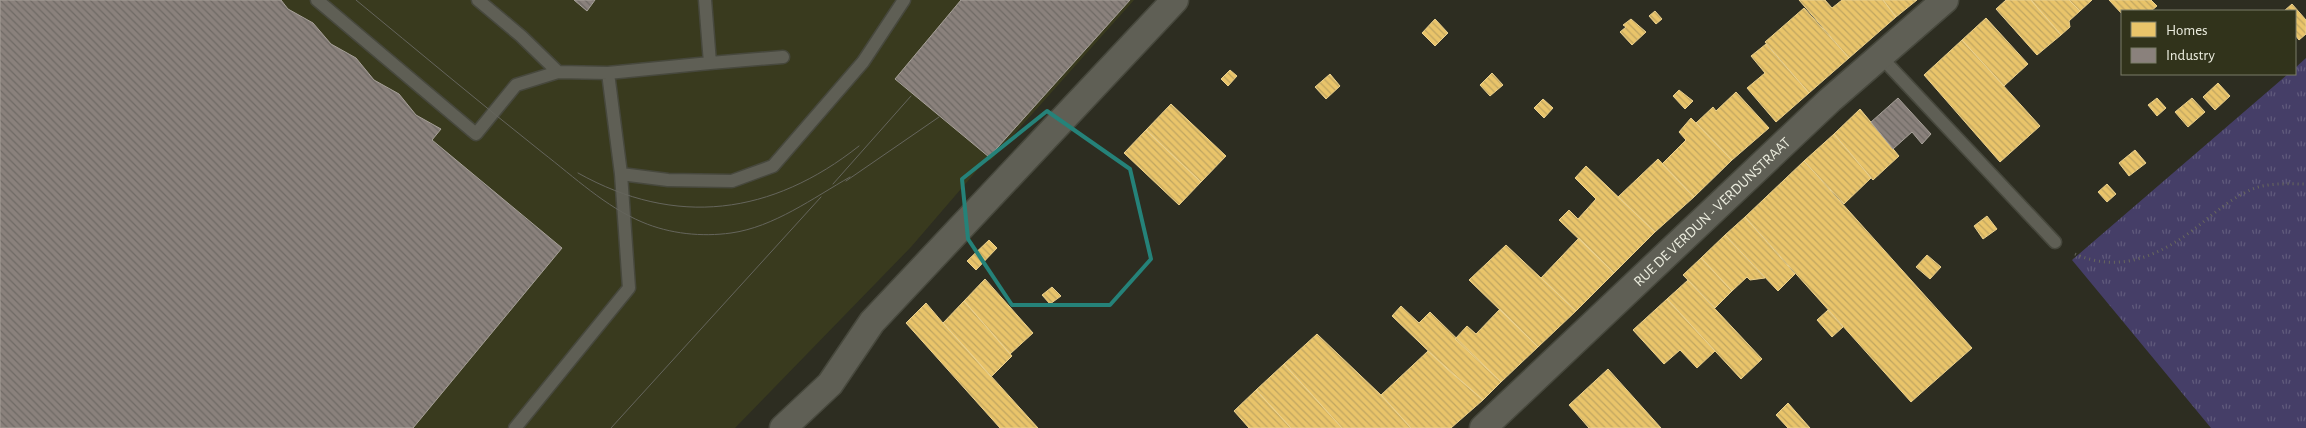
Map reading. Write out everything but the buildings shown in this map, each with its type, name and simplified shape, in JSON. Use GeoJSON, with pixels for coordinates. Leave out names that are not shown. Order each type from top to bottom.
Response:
{"type":"FeatureCollection","features":[{"type":"Feature","properties":{"kind":"street"},"geometry":{"type":"LineString","coordinates":[[783,428],[830,384],[872,322],[1175,0]]}},
{"type":"Feature","properties":{"kind":"street","name":"RUE DE VERDUN - VERDUNSTRAAT"},"geometry":{"type":"LineString","coordinates":[[1483,428],[1830,100],[1945,0]]}},
{"type":"Feature","properties":{"kind":"lane"},"geometry":{"type":"LineString","coordinates":[[317,0],[476,134],[516,85],[558,72],[608,73],[710,62],[783,57]]}},
{"type":"Feature","properties":{"kind":"lane"},"geometry":{"type":"LineString","coordinates":[[478,0],[522,36],[558,72]]}},
{"type":"Feature","properties":{"kind":"lane"},"geometry":{"type":"LineString","coordinates":[[705,0],[710,62]]}},
{"type":"Feature","properties":{"kind":"lane"},"geometry":{"type":"LineString","coordinates":[[621,174],[668,180],[732,181],[773,166],[863,62],[901,1]]}},
{"type":"Feature","properties":{"kind":"lane"},"geometry":{"type":"LineString","coordinates":[[1880,56],[2056,242]]}},
{"type":"Feature","properties":{"kind":"lane"},"geometry":{"type":"LineString","coordinates":[[515,428],[629,288],[621,174],[608,73]]}},
{"type":"Feature","properties":{"kind":"path"},"geometry":{"type":"LineString","coordinates":[[2056,242],[2090,260],[2124,263],[2144,257],[2170,245],[2192,231],[2226,203],[2247,191],[2268,185],[2306,184]]}},
{"type":"Feature","properties":{"kind":"highlighted area"},"geometry":{"type":"Polygon","coordinates":[[[1047,111],[1130,169],[1151,259],[1110,305],[1012,305],[968,239],[962,179],[1047,111]]]}},
{"type":"Feature","properties":{"kind":"shaded area"},"geometry":{"type":"Polygon","coordinates":[[[0,0],[1134,0],[991,160],[985,161],[911,247],[735,428],[0,428],[0,0]]]}},
{"type":"Feature","properties":{"kind":"green space"},"geometry":{"type":"Polygon","coordinates":[[[2306,58],[2306,428],[2211,428],[2072,260],[2287,75],[2296,75],[2296,67],[2306,58]]]}},
{"type":"Feature","properties":{"kind":"tram line"},"geometry":{"type":"LineString","coordinates":[[356,0],[591,191],[629,216],[653,226],[686,234],[720,234],[747,230],[793,211],[850,177]]}},
{"type":"Feature","properties":{"kind":"tram line"},"geometry":{"type":"LineString","coordinates":[[833,184],[911,96]]}},
{"type":"Feature","properties":{"kind":"tram line"},"geometry":{"type":"LineString","coordinates":[[846,181],[939,117]]}},
{"type":"Feature","properties":{"kind":"tram line"},"geometry":{"type":"LineString","coordinates":[[578,173],[615,190],[651,202],[687,207],[723,206],[758,199],[792,187],[826,169],[859,146]]}},
{"type":"Feature","properties":{"kind":"tram line"},"geometry":{"type":"LineString","coordinates":[[611,428],[821,197]]}}]}
